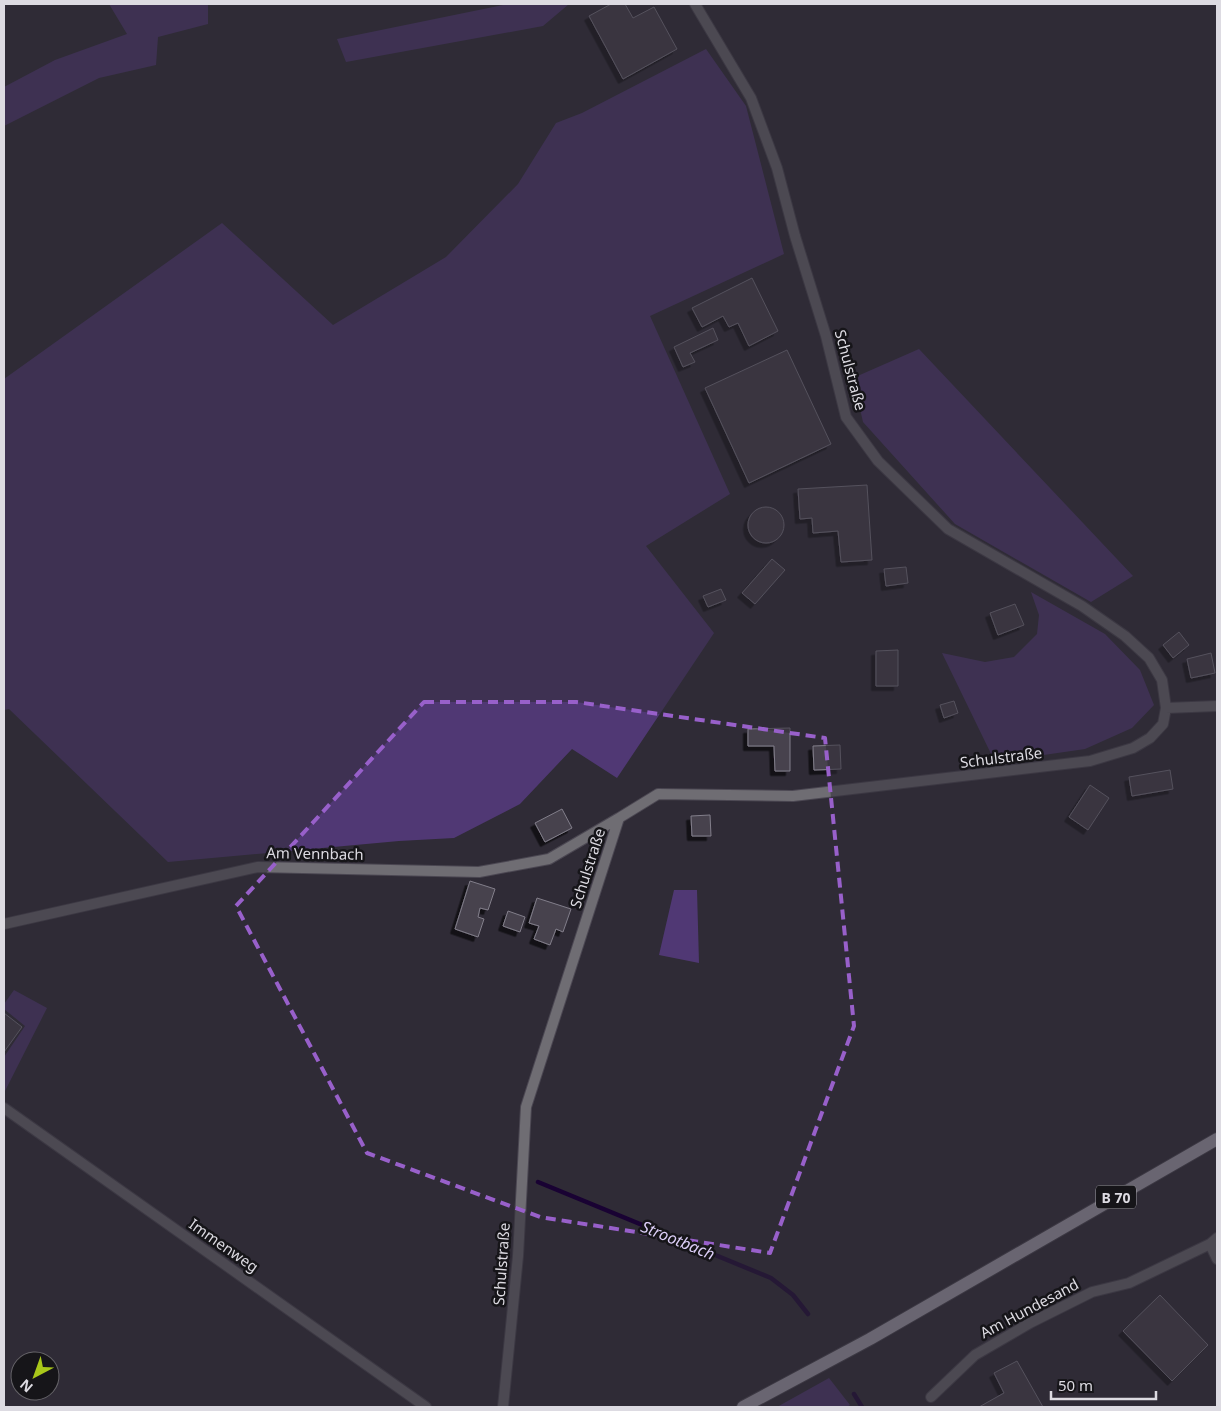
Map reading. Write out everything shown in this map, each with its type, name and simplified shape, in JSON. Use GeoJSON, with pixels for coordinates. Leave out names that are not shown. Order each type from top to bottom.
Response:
{"type":"FeatureCollection","features":[{"type":"Feature","properties":{"kind":"main road"},"geometry":{"type":"LineString","coordinates":[[1199,1150],[1217,1135]]}},
{"type":"Feature","properties":{"kind":"main road","name":"B 70"},"geometry":{"type":"LineString","coordinates":[[742,1407],[870,1338],[1217,1139]]}},
{"type":"Feature","properties":{"kind":"street","name":"Schulstraße"},"geometry":{"type":"LineString","coordinates":[[502,1407],[518,1256],[526,1107],[619,818],[658,794],[793,796],[1090,761],[1133,748],[1150,738],[1163,724],[1166,708],[1162,680],[1149,658],[1125,636],[1082,606],[948,529],[878,461],[846,417],[826,336],[795,236],[777,168],[752,98],[695,4]]}},
{"type":"Feature","properties":{"kind":"street"},"geometry":{"type":"LineString","coordinates":[[1166,708],[1217,706]]}},
{"type":"Feature","properties":{"kind":"street","name":"Am Vennbach"},"geometry":{"type":"LineString","coordinates":[[4,924],[258,867],[479,872],[549,859],[619,818]]}},
{"type":"Feature","properties":{"kind":"street","name":"Immenweg"},"geometry":{"type":"LineString","coordinates":[[4,1108],[426,1407]]}},
{"type":"Feature","properties":{"kind":"street","name":"Am Hundesand"},"geometry":{"type":"LineString","coordinates":[[931,1397],[974,1355],[1030,1323],[1092,1292],[1130,1283],[1214,1241],[1217,1259]]}},
{"type":"Feature","properties":{"kind":"highlighted area"},"geometry":{"type":"Polygon","coordinates":[[[424,702],[576,702],[825,738],[854,1026],[770,1253],[540,1217],[367,1153],[236,906],[424,702]]]}},
{"type":"Feature","properties":{"kind":"shaded area"},"geometry":{"type":"Polygon","coordinates":[[[109,4],[208,4],[208,24],[158,37],[156,65],[99,78],[4,126],[4,87],[55,60],[127,34],[109,4]]]}},
{"type":"Feature","properties":{"kind":"shaded area"},"geometry":{"type":"Polygon","coordinates":[[[508,4],[569,4],[543,26],[346,62],[337,39],[508,4]]]}},
{"type":"Feature","properties":{"kind":"shaded area"},"geometry":{"type":"Polygon","coordinates":[[[706,49],[746,106],[784,254],[650,316],[730,494],[646,546],[714,633],[617,778],[572,749],[520,804],[454,838],[399,841],[168,862],[9,709],[4,710],[4,379],[222,223],[333,325],[446,257],[518,184],[556,123],[582,113],[706,49]]]}},
{"type":"Feature","properties":{"kind":"shaded area"},"geometry":{"type":"Polygon","coordinates":[[[919,349],[1133,576],[1091,602],[955,524],[863,422],[853,378],[919,349]]]}},
{"type":"Feature","properties":{"kind":"shaded area"},"geometry":{"type":"Polygon","coordinates":[[[1031,592],[1105,634],[1140,670],[1154,705],[1132,728],[1085,749],[995,762],[942,653],[985,662],[1014,657],[1037,634],[1039,615],[1031,592]]]}},
{"type":"Feature","properties":{"kind":"shaded area"},"geometry":{"type":"Polygon","coordinates":[[[674,890],[697,890],[699,963],[659,955],[674,890]]]}},
{"type":"Feature","properties":{"kind":"shaded area"},"geometry":{"type":"Polygon","coordinates":[[[14,990],[47,1008],[4,1093],[4,1057],[25,1026],[4,1009],[4,1004],[14,990]]]}},
{"type":"Feature","properties":{"kind":"shaded area"},"geometry":{"type":"Polygon","coordinates":[[[829,1378],[850,1405],[847,1407],[777,1407],[829,1378]]]}},
{"type":"Feature","properties":{"kind":"building"},"geometry":{"type":"Polygon","coordinates":[[[611,4],[625,4],[633,18],[654,7],[677,49],[623,79],[589,16],[611,4]]]}},
{"type":"Feature","properties":{"kind":"building"},"geometry":{"type":"Polygon","coordinates":[[[752,278],[778,331],[749,346],[738,323],[729,327],[723,316],[702,327],[692,308],[752,278]]]}},
{"type":"Feature","properties":{"kind":"building"},"geometry":{"type":"Polygon","coordinates":[[[713,328],[718,340],[690,353],[695,362],[683,367],[674,347],[713,328]]]}},
{"type":"Feature","properties":{"kind":"building"},"geometry":{"type":"Polygon","coordinates":[[[787,350],[831,444],[749,483],[705,388],[787,350]]]}},
{"type":"Feature","properties":{"kind":"building"},"geometry":{"type":"Polygon","coordinates":[[[867,485],[872,560],[841,562],[838,531],[813,533],[812,518],[800,519],[798,489],[867,485]]]}},
{"type":"Feature","properties":{"kind":"building"},"geometry":{"type":"Polygon","coordinates":[[[766,507],[773,508],[779,512],[783,518],[783,532],[779,538],[773,542],[766,543],[759,542],[753,538],[749,532],[748,525],[749,518],[753,512],[759,508],[766,507]]]}},
{"type":"Feature","properties":{"kind":"building"},"geometry":{"type":"Polygon","coordinates":[[[772,559],[785,570],[755,604],[742,593],[772,559]]]}},
{"type":"Feature","properties":{"kind":"building"},"geometry":{"type":"Polygon","coordinates":[[[906,567],[908,583],[886,586],[884,569],[906,567]]]}},
{"type":"Feature","properties":{"kind":"building"},"geometry":{"type":"Polygon","coordinates":[[[721,589],[726,600],[708,607],[703,596],[721,589]]]}},
{"type":"Feature","properties":{"kind":"building"},"geometry":{"type":"Polygon","coordinates":[[[1015,604],[1024,625],[998,635],[990,613],[1015,604]]]}},
{"type":"Feature","properties":{"kind":"building"},"geometry":{"type":"Polygon","coordinates":[[[1179,632],[1189,645],[1173,658],[1163,645],[1179,632]]]}},
{"type":"Feature","properties":{"kind":"building"},"geometry":{"type":"Polygon","coordinates":[[[898,650],[898,686],[876,686],[876,651],[898,650]]]}},
{"type":"Feature","properties":{"kind":"building"},"geometry":{"type":"Polygon","coordinates":[[[1211,653],[1215,673],[1191,678],[1187,659],[1211,653]]]}},
{"type":"Feature","properties":{"kind":"building"},"geometry":{"type":"Polygon","coordinates":[[[954,701],[958,713],[944,718],[940,705],[954,701]]]}},
{"type":"Feature","properties":{"kind":"building"},"geometry":{"type":"Polygon","coordinates":[[[790,728],[790,771],[775,771],[774,746],[748,746],[748,729],[790,728]]]}},
{"type":"Feature","properties":{"kind":"building"},"geometry":{"type":"Polygon","coordinates":[[[840,745],[841,769],[814,770],[813,746],[840,745]]]}},
{"type":"Feature","properties":{"kind":"building"},"geometry":{"type":"Polygon","coordinates":[[[1170,770],[1173,789],[1132,796],[1129,777],[1170,770]]]}},
{"type":"Feature","properties":{"kind":"building"},"geometry":{"type":"Polygon","coordinates":[[[1090,785],[1109,798],[1088,830],[1069,817],[1090,785]]]}},
{"type":"Feature","properties":{"kind":"building"},"geometry":{"type":"Polygon","coordinates":[[[562,809],[572,828],[545,842],[535,823],[562,809]]]}},
{"type":"Feature","properties":{"kind":"building"},"geometry":{"type":"Polygon","coordinates":[[[710,815],[711,836],[692,836],[691,816],[710,815]]]}},
{"type":"Feature","properties":{"kind":"building"},"geometry":{"type":"Polygon","coordinates":[[[470,881],[495,889],[488,910],[480,908],[478,917],[484,919],[478,937],[455,929],[470,881]]]}},
{"type":"Feature","properties":{"kind":"building"},"geometry":{"type":"Polygon","coordinates":[[[537,898],[571,909],[563,932],[556,929],[550,945],[534,939],[539,926],[529,923],[537,898]]]}},
{"type":"Feature","properties":{"kind":"building"},"geometry":{"type":"Polygon","coordinates":[[[508,911],[525,917],[520,932],[503,926],[508,911]]]}},
{"type":"Feature","properties":{"kind":"building"},"geometry":{"type":"Polygon","coordinates":[[[4,1013],[22,1027],[4,1052],[4,1013]]]}},
{"type":"Feature","properties":{"kind":"building"},"geometry":{"type":"Polygon","coordinates":[[[1160,1295],[1208,1345],[1172,1381],[1123,1331],[1160,1295]]]}},
{"type":"Feature","properties":{"kind":"building"},"geometry":{"type":"Polygon","coordinates":[[[1017,1361],[1043,1407],[979,1407],[1004,1393],[994,1373],[1017,1361]]]}},
{"type":"Feature","properties":{"kind":"waterway","name":"Strootbach"},"geometry":{"type":"LineString","coordinates":[[538,1182],[771,1278],[793,1295],[808,1314]]}},
{"type":"Feature","properties":{"kind":"waterway","name":"Strootbach"},"geometry":{"type":"LineString","coordinates":[[854,1394],[862,1407]]}}]}
